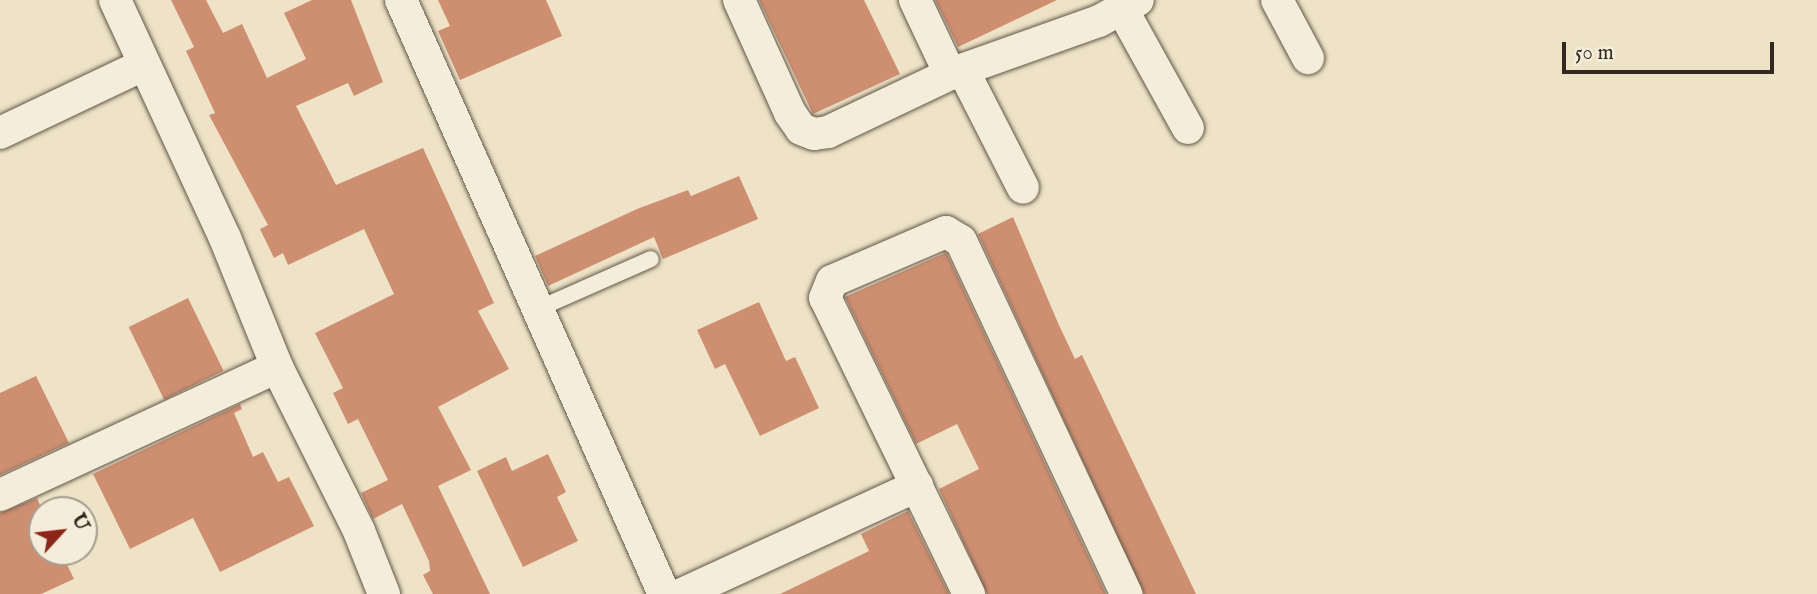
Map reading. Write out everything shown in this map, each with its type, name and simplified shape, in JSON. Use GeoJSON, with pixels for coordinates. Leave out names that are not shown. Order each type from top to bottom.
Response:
{"type":"FeatureCollection","features":[{"type":"Feature","properties":{"kind":"street"},"geometry":{"type":"LineString","coordinates":[[115,0],[225,238],[277,367],[359,531],[384,594]]}},
{"type":"Feature","properties":{"kind":"street"},"geometry":{"type":"LineString","coordinates":[[401,0],[540,308],[664,594]]}},
{"type":"Feature","properties":{"kind":"street"},"geometry":{"type":"LineString","coordinates":[[739,0],[790,113],[801,129],[814,134],[828,132],[956,72],[1112,7],[1188,128]]}},
{"type":"Feature","properties":{"kind":"street"},"geometry":{"type":"LineString","coordinates":[[915,0],[1023,187]]}},
{"type":"Feature","properties":{"kind":"street"},"geometry":{"type":"LineString","coordinates":[[1277,0],[1308,58]]}},
{"type":"Feature","properties":{"kind":"street"},"geometry":{"type":"LineString","coordinates":[[0,133],[144,65]]}},
{"type":"Feature","properties":{"kind":"street"},"geometry":{"type":"LineString","coordinates":[[969,594],[825,293],[832,282],[865,264],[946,232],[961,241],[1126,594]]}},
{"type":"Feature","properties":{"kind":"street"},"geometry":{"type":"LineString","coordinates":[[0,495],[277,367]]}},
{"type":"Feature","properties":{"kind":"street"},"geometry":{"type":"LineString","coordinates":[[682,594],[917,486]]}},
{"type":"Feature","properties":{"kind":"lane"},"geometry":{"type":"LineString","coordinates":[[540,308],[652,259]]}},
{"type":"Feature","properties":{"kind":"building"},"geometry":{"type":"Polygon","coordinates":[[[171,0],[206,0],[223,33],[242,24],[267,78],[306,59],[284,13],[312,0],[351,0],[383,82],[354,96],[348,83],[296,106],[336,185],[423,148],[494,303],[478,311],[509,369],[438,407],[471,470],[438,486],[490,594],[433,594],[423,575],[430,571],[429,561],[402,504],[373,519],[361,493],[388,480],[358,419],[348,424],[333,393],[343,388],[315,333],[394,294],[364,229],[288,265],[283,253],[274,258],[260,229],[268,225],[209,115],[215,113],[186,51],[194,47],[171,0]]]}},
{"type":"Feature","properties":{"kind":"building"},"geometry":{"type":"Polygon","coordinates":[[[438,0],[546,0],[562,36],[460,80],[438,31],[450,26],[438,0]]]}},
{"type":"Feature","properties":{"kind":"building"},"geometry":{"type":"Polygon","coordinates":[[[759,0],[864,0],[900,74],[813,114],[759,0]]]}},
{"type":"Feature","properties":{"kind":"building"},"geometry":{"type":"Polygon","coordinates":[[[935,0],[1057,0],[958,47],[935,0]]]}},
{"type":"Feature","properties":{"kind":"building"},"geometry":{"type":"Polygon","coordinates":[[[739,176],[758,219],[663,259],[654,237],[548,286],[535,256],[637,209],[688,190],[691,196],[739,176]]]}},
{"type":"Feature","properties":{"kind":"building"},"geometry":{"type":"Polygon","coordinates":[[[1013,217],[1075,359],[1082,355],[1196,594],[1144,594],[978,234],[1013,217]]]}},
{"type":"Feature","properties":{"kind":"building"},"geometry":{"type":"Polygon","coordinates":[[[945,253],[1106,594],[987,594],[939,489],[979,469],[957,424],[916,444],[845,297],[945,253]]]}},
{"type":"Feature","properties":{"kind":"building"},"geometry":{"type":"Polygon","coordinates":[[[188,298],[224,371],[164,400],[129,327],[188,298]]]}},
{"type":"Feature","properties":{"kind":"building"},"geometry":{"type":"Polygon","coordinates":[[[759,302],[786,361],[795,357],[819,408],[760,436],[725,364],[715,369],[697,330],[759,302]]]}},
{"type":"Feature","properties":{"kind":"building"},"geometry":{"type":"Polygon","coordinates":[[[36,376],[69,443],[0,475],[0,393],[36,376]]]}},
{"type":"Feature","properties":{"kind":"building"},"geometry":{"type":"Polygon","coordinates":[[[240,404],[242,409],[234,413],[253,457],[263,452],[278,482],[289,477],[314,526],[220,572],[193,518],[130,549],[93,474],[240,404]]]}},
{"type":"Feature","properties":{"kind":"building"},"geometry":{"type":"Polygon","coordinates":[[[548,454],[566,492],[557,497],[578,541],[523,567],[477,471],[506,457],[512,471],[548,454]]]}},
{"type":"Feature","properties":{"kind":"building"},"geometry":{"type":"Polygon","coordinates":[[[28,502],[28,566],[68,566],[74,579],[41,594],[0,594],[0,513],[28,502]]]}},
{"type":"Feature","properties":{"kind":"building"},"geometry":{"type":"Polygon","coordinates":[[[908,511],[949,594],[780,594],[869,551],[861,534],[908,511]]]}}]}
